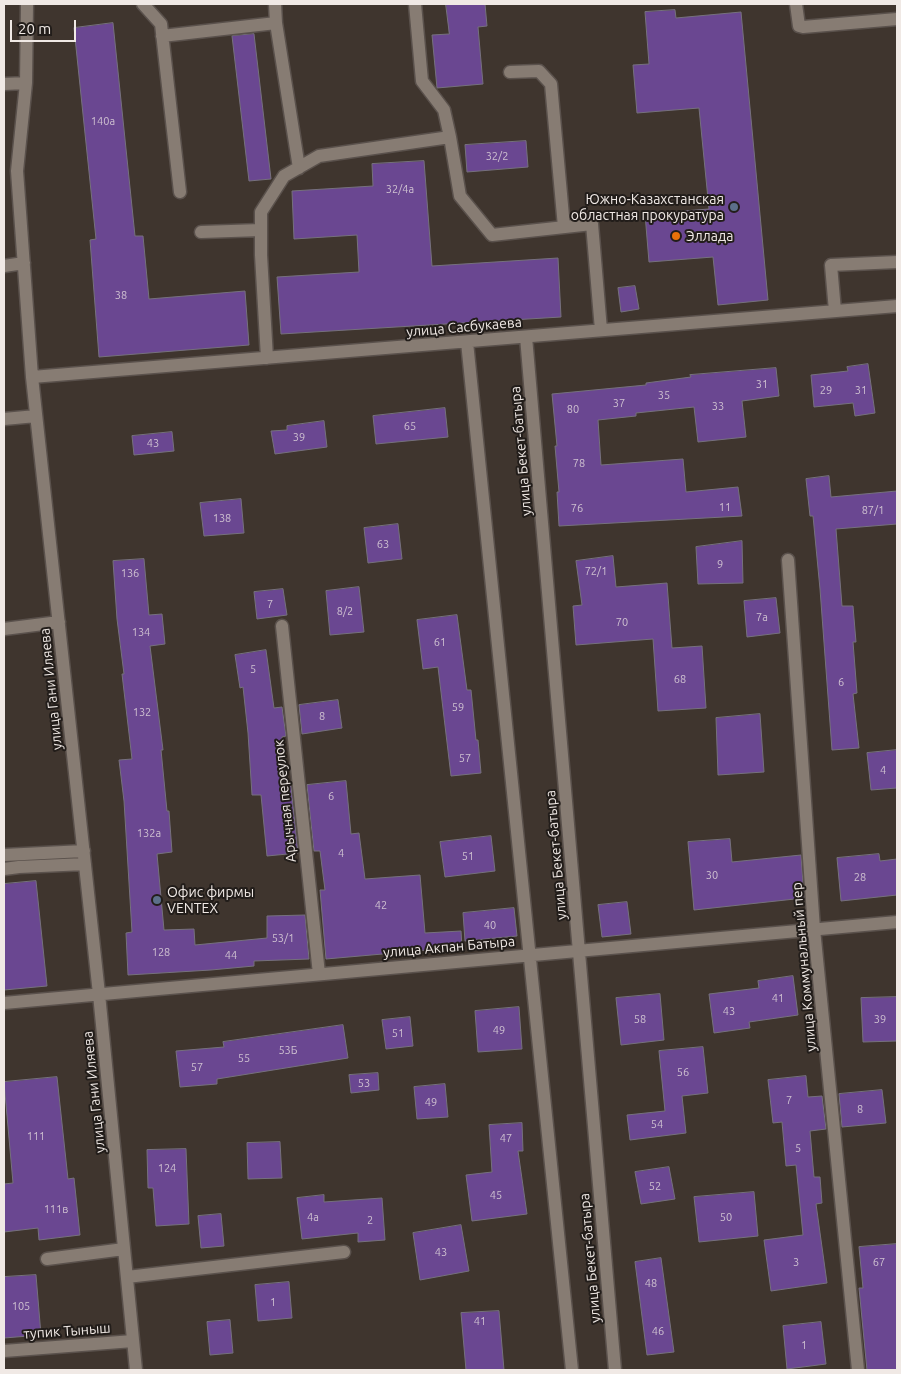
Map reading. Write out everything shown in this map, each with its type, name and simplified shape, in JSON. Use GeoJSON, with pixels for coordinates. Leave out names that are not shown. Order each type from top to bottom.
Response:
{"type":"FeatureCollection","features":[{"type":"Feature","properties":{"kind":"street","name":"улица Гани Иляева"},"geometry":{"type":"LineString","coordinates":[[27,4],[26,83],[17,171],[32,377],[99,994],[136,1370]]}},
{"type":"Feature","properties":{"kind":"street"},"geometry":{"type":"LineString","coordinates":[[143,4],[161,24],[180,192]]}},
{"type":"Feature","properties":{"kind":"street"},"geometry":{"type":"LineString","coordinates":[[275,4],[276,23],[299,168]]}},
{"type":"Feature","properties":{"kind":"street"},"geometry":{"type":"LineString","coordinates":[[415,4],[422,81],[444,110],[460,196],[492,235],[592,224],[601,330]]}},
{"type":"Feature","properties":{"kind":"street"},"geometry":{"type":"LineString","coordinates":[[796,4],[799,26],[803,27],[897,19]]}},
{"type":"Feature","properties":{"kind":"street"},"geometry":{"type":"LineString","coordinates":[[162,36],[276,23]]}},
{"type":"Feature","properties":{"kind":"street"},"geometry":{"type":"LineString","coordinates":[[510,72],[539,71],[551,84],[564,227]]}},
{"type":"Feature","properties":{"kind":"street"},"geometry":{"type":"LineString","coordinates":[[4,84],[26,83]]}},
{"type":"Feature","properties":{"kind":"street"},"geometry":{"type":"LineString","coordinates":[[266,358],[261,256],[261,212],[284,176],[319,156],[450,137]]}},
{"type":"Feature","properties":{"kind":"street"},"geometry":{"type":"LineString","coordinates":[[201,232],[261,230]]}},
{"type":"Feature","properties":{"kind":"street"},"geometry":{"type":"LineString","coordinates":[[835,311],[831,265],[897,262]]}},
{"type":"Feature","properties":{"kind":"street"},"geometry":{"type":"LineString","coordinates":[[4,266],[24,263]]}},
{"type":"Feature","properties":{"kind":"street","name":"улица Сасбукаева"},"geometry":{"type":"LineString","coordinates":[[32,377],[897,306]]}},
{"type":"Feature","properties":{"kind":"street","name":"улица Бекет-батыра"},"geometry":{"type":"LineString","coordinates":[[526,336],[614,1370]]}},
{"type":"Feature","properties":{"kind":"street","name":"улица Бекет-батыра"},"geometry":{"type":"LineString","coordinates":[[467,342],[572,1370]]}},
{"type":"Feature","properties":{"kind":"street"},"geometry":{"type":"LineString","coordinates":[[4,419],[36,416]]}},
{"type":"Feature","properties":{"kind":"street","name":"улица Коммунальный пер"},"geometry":{"type":"LineString","coordinates":[[788,560],[814,929],[858,1370]]}},
{"type":"Feature","properties":{"kind":"street"},"geometry":{"type":"LineString","coordinates":[[4,629],[59,622]]}},
{"type":"Feature","properties":{"kind":"street","name":"Арычная переулок"},"geometry":{"type":"LineString","coordinates":[[282,626],[319,974]]}},
{"type":"Feature","properties":{"kind":"street"},"geometry":{"type":"LineString","coordinates":[[4,855],[84,858]]}},
{"type":"Feature","properties":{"kind":"street"},"geometry":{"type":"LineString","coordinates":[[4,870],[84,858]]}},
{"type":"Feature","properties":{"kind":"street","name":"улица Акпан Батыра"},"geometry":{"type":"LineString","coordinates":[[4,1003],[897,922]]}},
{"type":"Feature","properties":{"kind":"street"},"geometry":{"type":"LineString","coordinates":[[47,1259],[124,1249]]}},
{"type":"Feature","properties":{"kind":"street"},"geometry":{"type":"LineString","coordinates":[[127,1278],[344,1252]]}},
{"type":"Feature","properties":{"kind":"street","name":"тупик Тыныш"},"geometry":{"type":"LineString","coordinates":[[4,1351],[133,1341]]}},
{"type":"Feature","properties":{"kind":"building"},"geometry":{"type":"Polygon","coordinates":[[[446,4],[485,4],[487,26],[478,27],[483,84],[437,88],[432,35],[449,34],[446,4]]]}},
{"type":"Feature","properties":{"kind":"building","name":"Южно-Казахстанская областная прокуратура"},"geometry":{"type":"Polygon","coordinates":[[[675,10],[676,18],[741,12],[768,300],[718,305],[713,257],[649,262],[645,214],[709,209],[699,108],[637,113],[633,65],[649,64],[645,12],[675,10]]]}},
{"type":"Feature","properties":{"kind":"building"},"geometry":{"type":"Polygon","coordinates":[[[113,23],[135,236],[143,236],[149,299],[245,291],[249,345],[99,357],[90,240],[96,239],[74,28],[113,23]]]}},
{"type":"Feature","properties":{"kind":"building"},"geometry":{"type":"Polygon","coordinates":[[[254,34],[271,179],[249,181],[232,36],[254,34]]]}},
{"type":"Feature","properties":{"kind":"building"},"geometry":{"type":"Polygon","coordinates":[[[526,141],[528,167],[467,172],[465,145],[526,141]]]}},
{"type":"Feature","properties":{"kind":"building"},"geometry":{"type":"Polygon","coordinates":[[[424,161],[432,266],[558,258],[561,317],[281,334],[277,277],[359,272],[357,235],[294,239],[292,191],[373,186],[372,164],[424,161]]]}},
{"type":"Feature","properties":{"kind":"building"},"geometry":{"type":"Polygon","coordinates":[[[635,286],[639,309],[621,312],[618,288],[635,286]]]}},
{"type":"Feature","properties":{"kind":"building"},"geometry":{"type":"Polygon","coordinates":[[[868,364],[875,413],[855,416],[853,403],[814,407],[811,375],[848,371],[847,367],[868,364]]]}},
{"type":"Feature","properties":{"kind":"building"},"geometry":{"type":"Polygon","coordinates":[[[776,368],[779,396],[742,401],[746,437],[698,442],[694,407],[636,413],[636,416],[598,420],[601,465],[683,459],[686,492],[738,487],[742,516],[559,526],[557,492],[559,492],[555,446],[557,446],[552,394],[646,385],[646,383],[691,377],[690,375],[776,368]]]}},
{"type":"Feature","properties":{"kind":"building"},"geometry":{"type":"Polygon","coordinates":[[[445,408],[448,437],[376,444],[373,416],[445,408]]]}},
{"type":"Feature","properties":{"kind":"building"},"geometry":{"type":"Polygon","coordinates":[[[324,421],[327,447],[275,454],[271,431],[287,430],[287,426],[324,421]]]}},
{"type":"Feature","properties":{"kind":"building"},"geometry":{"type":"Polygon","coordinates":[[[172,432],[174,451],[134,455],[132,436],[172,432]]]}},
{"type":"Feature","properties":{"kind":"building"},"geometry":{"type":"Polygon","coordinates":[[[829,476],[831,497],[897,491],[897,524],[836,529],[842,606],[853,606],[856,642],[853,642],[857,693],[853,694],[859,748],[832,750],[813,516],[810,516],[806,479],[829,476]]]}},
{"type":"Feature","properties":{"kind":"building"},"geometry":{"type":"Polygon","coordinates":[[[241,499],[244,533],[204,536],[200,503],[241,499]]]}},
{"type":"Feature","properties":{"kind":"building"},"geometry":{"type":"Polygon","coordinates":[[[398,524],[402,559],[368,563],[364,528],[398,524]]]}},
{"type":"Feature","properties":{"kind":"building"},"geometry":{"type":"Polygon","coordinates":[[[742,541],[743,583],[698,584],[696,547],[742,541]]]}},
{"type":"Feature","properties":{"kind":"building"},"geometry":{"type":"Polygon","coordinates":[[[613,556],[616,587],[667,583],[672,648],[702,646],[706,708],[658,711],[653,639],[576,645],[573,606],[582,605],[576,561],[613,556]]]}},
{"type":"Feature","properties":{"kind":"building"},"geometry":{"type":"Polygon","coordinates":[[[144,559],[149,615],[162,614],[165,644],[150,646],[163,750],[161,750],[172,852],[157,854],[164,930],[194,929],[195,945],[267,938],[267,916],[305,915],[309,959],[254,961],[254,966],[128,975],[126,933],[132,932],[124,801],[119,760],[132,759],[122,674],[124,674],[117,619],[113,561],[144,559]]]}},
{"type":"Feature","properties":{"kind":"building"},"geometry":{"type":"Polygon","coordinates":[[[359,587],[364,632],[330,635],[326,591],[359,587]]]}},
{"type":"Feature","properties":{"kind":"building"},"geometry":{"type":"Polygon","coordinates":[[[283,589],[287,615],[257,619],[254,592],[283,589]]]}},
{"type":"Feature","properties":{"kind":"building"},"geometry":{"type":"Polygon","coordinates":[[[776,598],[780,633],[747,637],[744,601],[776,598]]]}},
{"type":"Feature","properties":{"kind":"building"},"geometry":{"type":"Polygon","coordinates":[[[457,615],[467,690],[471,690],[481,773],[451,776],[438,667],[423,669],[417,620],[457,615]]]}},
{"type":"Feature","properties":{"kind":"building"},"geometry":{"type":"Polygon","coordinates":[[[266,650],[274,708],[282,707],[286,736],[282,737],[285,787],[291,786],[298,853],[267,856],[261,795],[252,795],[243,687],[240,688],[235,655],[266,650]]]}},
{"type":"Feature","properties":{"kind":"building"},"geometry":{"type":"Polygon","coordinates":[[[338,700],[342,728],[302,734],[299,705],[338,700]]]}},
{"type":"Feature","properties":{"kind":"building"},"geometry":{"type":"Polygon","coordinates":[[[760,714],[764,772],[718,775],[716,718],[760,714]]]}},
{"type":"Feature","properties":{"kind":"building"},"geometry":{"type":"Polygon","coordinates":[[[897,750],[897,788],[871,790],[867,753],[897,750]]]}},
{"type":"Feature","properties":{"kind":"building"},"geometry":{"type":"Polygon","coordinates":[[[346,781],[351,834],[359,833],[365,879],[420,875],[425,933],[461,931],[462,947],[326,959],[320,890],[325,890],[320,851],[314,851],[307,785],[346,781]]]}},
{"type":"Feature","properties":{"kind":"building"},"geometry":{"type":"Polygon","coordinates":[[[491,836],[495,871],[445,877],[440,842],[491,836]]]}},
{"type":"Feature","properties":{"kind":"building"},"geometry":{"type":"Polygon","coordinates":[[[730,839],[732,862],[801,855],[804,898],[694,910],[688,842],[730,839]]]}},
{"type":"Feature","properties":{"kind":"building"},"geometry":{"type":"Polygon","coordinates":[[[879,854],[880,861],[897,859],[897,895],[841,901],[837,858],[879,854]]]}},
{"type":"Feature","properties":{"kind":"building"},"geometry":{"type":"Polygon","coordinates":[[[36,881],[47,986],[4,990],[4,884],[36,881]]]}},
{"type":"Feature","properties":{"kind":"building"},"geometry":{"type":"Polygon","coordinates":[[[627,902],[631,934],[602,937],[598,905],[627,902]]]}},
{"type":"Feature","properties":{"kind":"building"},"geometry":{"type":"Polygon","coordinates":[[[514,908],[517,936],[465,941],[463,913],[514,908]]]}},
{"type":"Feature","properties":{"kind":"building"},"geometry":{"type":"Polygon","coordinates":[[[793,976],[798,1015],[749,1022],[750,1028],[714,1033],[709,994],[759,988],[758,981],[793,976]]]}},
{"type":"Feature","properties":{"kind":"building"},"geometry":{"type":"Polygon","coordinates":[[[660,994],[664,1040],[621,1045],[616,998],[660,994]]]}},
{"type":"Feature","properties":{"kind":"building"},"geometry":{"type":"Polygon","coordinates":[[[897,997],[897,1041],[863,1042],[861,998],[897,997]]]}},
{"type":"Feature","properties":{"kind":"building"},"geometry":{"type":"Polygon","coordinates":[[[519,1007],[522,1049],[478,1052],[475,1011],[519,1007]]]}},
{"type":"Feature","properties":{"kind":"building"},"geometry":{"type":"Polygon","coordinates":[[[410,1017],[413,1046],[386,1049],[382,1020],[410,1017]]]}},
{"type":"Feature","properties":{"kind":"building"},"geometry":{"type":"Polygon","coordinates":[[[343,1025],[348,1058],[217,1079],[217,1084],[180,1087],[176,1051],[224,1047],[223,1042],[343,1025]]]}},
{"type":"Feature","properties":{"kind":"building"},"geometry":{"type":"Polygon","coordinates":[[[703,1047],[708,1093],[682,1096],[686,1133],[630,1140],[627,1115],[665,1111],[659,1051],[703,1047]]]}},
{"type":"Feature","properties":{"kind":"building"},"geometry":{"type":"Polygon","coordinates":[[[378,1073],[379,1090],[351,1093],[349,1075],[378,1073]]]}},
{"type":"Feature","properties":{"kind":"building"},"geometry":{"type":"Polygon","coordinates":[[[806,1076],[808,1097],[822,1096],[826,1129],[810,1131],[814,1177],[820,1177],[822,1203],[816,1204],[827,1283],[771,1291],[764,1240],[803,1235],[796,1165],[786,1166],[782,1122],[773,1123],[768,1080],[806,1076]]]}},
{"type":"Feature","properties":{"kind":"building"},"geometry":{"type":"Polygon","coordinates":[[[57,1077],[68,1179],[74,1178],[80,1235],[39,1240],[38,1228],[4,1232],[4,1184],[13,1183],[4,1082],[57,1077]]]}},
{"type":"Feature","properties":{"kind":"building"},"geometry":{"type":"Polygon","coordinates":[[[445,1084],[448,1117],[417,1119],[414,1087],[445,1084]]]}},
{"type":"Feature","properties":{"kind":"building"},"geometry":{"type":"Polygon","coordinates":[[[882,1090],[886,1123],[842,1127],[839,1094],[882,1090]]]}},
{"type":"Feature","properties":{"kind":"building"},"geometry":{"type":"Polygon","coordinates":[[[522,1123],[523,1151],[518,1151],[527,1214],[472,1221],[466,1175],[492,1172],[489,1125],[522,1123]]]}},
{"type":"Feature","properties":{"kind":"building"},"geometry":{"type":"Polygon","coordinates":[[[280,1142],[282,1178],[248,1179],[247,1143],[280,1142]]]}},
{"type":"Feature","properties":{"kind":"building"},"geometry":{"type":"Polygon","coordinates":[[[186,1149],[189,1224],[156,1226],[153,1188],[148,1188],[147,1150],[186,1149]]]}},
{"type":"Feature","properties":{"kind":"building"},"geometry":{"type":"Polygon","coordinates":[[[669,1167],[675,1199],[641,1204],[635,1172],[669,1167]]]}},
{"type":"Feature","properties":{"kind":"building"},"geometry":{"type":"Polygon","coordinates":[[[754,1192],[758,1236],[699,1242],[694,1197],[754,1192]]]}},
{"type":"Feature","properties":{"kind":"building"},"geometry":{"type":"Polygon","coordinates":[[[324,1195],[324,1202],[382,1198],[385,1240],[358,1242],[358,1233],[302,1239],[297,1198],[324,1195]]]}},
{"type":"Feature","properties":{"kind":"building"},"geometry":{"type":"Polygon","coordinates":[[[221,1214],[224,1246],[201,1248],[198,1216],[221,1214]]]}},
{"type":"Feature","properties":{"kind":"building"},"geometry":{"type":"Polygon","coordinates":[[[461,1225],[469,1271],[420,1280],[413,1233],[461,1225]]]}},
{"type":"Feature","properties":{"kind":"building"},"geometry":{"type":"Polygon","coordinates":[[[897,1244],[897,1370],[867,1370],[859,1288],[863,1288],[859,1247],[897,1244]]]}},
{"type":"Feature","properties":{"kind":"building"},"geometry":{"type":"Polygon","coordinates":[[[661,1258],[674,1352],[647,1355],[635,1262],[661,1258]]]}},
{"type":"Feature","properties":{"kind":"building"},"geometry":{"type":"Polygon","coordinates":[[[36,1275],[41,1335],[4,1338],[4,1277],[36,1275]]]}},
{"type":"Feature","properties":{"kind":"building"},"geometry":{"type":"Polygon","coordinates":[[[289,1282],[292,1318],[258,1321],[255,1285],[289,1282]]]}},
{"type":"Feature","properties":{"kind":"building"},"geometry":{"type":"Polygon","coordinates":[[[499,1311],[504,1370],[466,1370],[461,1313],[499,1311]]]}},
{"type":"Feature","properties":{"kind":"building"},"geometry":{"type":"Polygon","coordinates":[[[230,1320],[233,1353],[210,1355],[207,1322],[230,1320]]]}},
{"type":"Feature","properties":{"kind":"building"},"geometry":{"type":"Polygon","coordinates":[[[821,1322],[826,1364],[787,1369],[783,1326],[821,1322]]]}},
{"type":"Feature","properties":{"kind":"place","name":"Южно-Казахстанская областная прокуратура"},"geometry":{"type":"Point","coordinates":[734,207]}},
{"type":"Feature","properties":{"kind":"place","name":"Эллада"},"geometry":{"type":"Point","coordinates":[676,236]}},
{"type":"Feature","properties":{"kind":"place","name":"Офис фирмы VENTEX"},"geometry":{"type":"Point","coordinates":[157,900]}}]}
